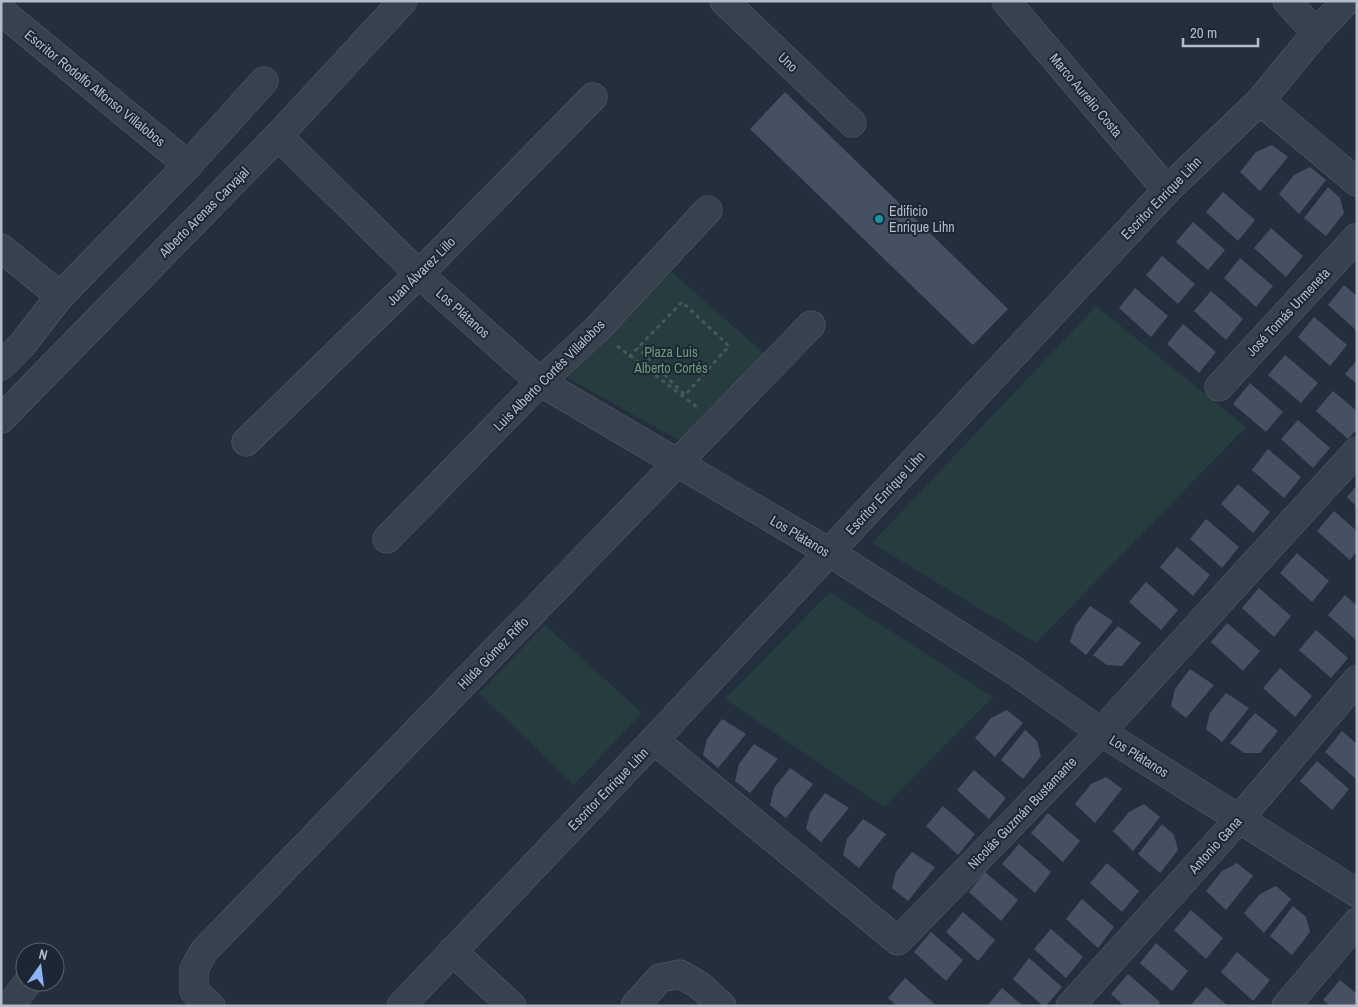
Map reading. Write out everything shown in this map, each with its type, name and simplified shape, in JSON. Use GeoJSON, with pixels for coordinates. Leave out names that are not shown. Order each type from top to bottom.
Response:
{"type":"FeatureCollection","features":[{"type":"Feature","properties":{"kind":"street","name":"Alberto Arenas Carvajal"},"geometry":{"type":"LineString","coordinates":[[1,419],[278,136],[403,1]]}},
{"type":"Feature","properties":{"kind":"street","name":"Uno"},"geometry":{"type":"LineString","coordinates":[[724,1],[852,123]]}},
{"type":"Feature","properties":{"kind":"street","name":"Marco Aurelio Costa"},"geometry":{"type":"LineString","coordinates":[[1006,1],[1166,190]]}},
{"type":"Feature","properties":{"kind":"street"},"geometry":{"type":"LineString","coordinates":[[1287,1],[1316,33]]}},
{"type":"Feature","properties":{"kind":"street","name":"Escritor Enrique Lihn"},"geometry":{"type":"LineString","coordinates":[[401,1006],[654,740],[1166,190],[1260,101],[1316,33],[1346,1]]}},
{"type":"Feature","properties":{"kind":"street","name":"Escritor Rodolfo Alfonso Villalobos"},"geometry":{"type":"LineString","coordinates":[[1,11],[188,165]]}},
{"type":"Feature","properties":{"kind":"street"},"geometry":{"type":"LineString","coordinates":[[1,366],[22,345],[60,296],[188,165],[264,81]]}},
{"type":"Feature","properties":{"kind":"street","name":"Juan Álvarez Lillo"},"geometry":{"type":"LineString","coordinates":[[246,442],[419,274],[593,97]]}},
{"type":"Feature","properties":{"kind":"street"},"geometry":{"type":"LineString","coordinates":[[1260,101],[1357,182]]}},
{"type":"Feature","properties":{"kind":"street","name":"Los Plátanos"},"geometry":{"type":"LineString","coordinates":[[278,136],[419,274],[540,382],[829,552],[1015,671],[1101,732],[1357,893]]}},
{"type":"Feature","properties":{"kind":"street","name":"Luis Alberto Cortés Villalobos"},"geometry":{"type":"LineString","coordinates":[[387,538],[540,382],[598,328],[708,210]]}},
{"type":"Feature","properties":{"kind":"street","name":"José Tomás Urmeneta"},"geometry":{"type":"LineString","coordinates":[[1219,387],[1357,237]]}},
{"type":"Feature","properties":{"kind":"street"},"geometry":{"type":"LineString","coordinates":[[1,248],[60,296]]}},
{"type":"Feature","properties":{"kind":"street","name":"Hilda Gómez Riffo"},"geometry":{"type":"LineString","coordinates":[[203,998],[194,969],[204,951],[811,325]]}},
{"type":"Feature","properties":{"kind":"street","name":"Nicolás Guzmán Bustamante"},"geometry":{"type":"LineString","coordinates":[[654,740],[898,941],[1101,732],[1357,451]]}},
{"type":"Feature","properties":{"kind":"street","name":"Antonio Gana"},"geometry":{"type":"LineString","coordinates":[[1070,1006],[1238,819],[1357,680]]}},
{"type":"Feature","properties":{"kind":"street"},"geometry":{"type":"LineString","coordinates":[[1286,1006],[1357,922]]}},
{"type":"Feature","properties":{"kind":"street"},"geometry":{"type":"LineString","coordinates":[[452,951],[512,1006]]}},
{"type":"Feature","properties":{"kind":"street"},"geometry":{"type":"LineString","coordinates":[[635,1006],[660,978],[680,974],[699,985],[722,1006]]}},
{"type":"Feature","properties":{"kind":"street"},"geometry":{"type":"LineString","coordinates":[[10,1006],[20,992]]}},
{"type":"Feature","properties":{"kind":"path"},"geometry":{"type":"LineString","coordinates":[[629,357],[682,302],[729,346],[685,395],[638,348]]}},
{"type":"Feature","properties":{"kind":"path"},"geometry":{"type":"LineString","coordinates":[[598,328],[629,357],[718,422]]}},
{"type":"Feature","properties":{"kind":"green space","name":"Plaza Luis Alberto Cortés"},"geometry":{"type":"Polygon","coordinates":[[[665,266],[768,357],[687,445],[563,375],[665,266]]]}},
{"type":"Feature","properties":{"kind":"green space"},"geometry":{"type":"Polygon","coordinates":[[[1096,306],[1246,427],[1036,643],[872,543],[1096,306]]]}},
{"type":"Feature","properties":{"kind":"green space"},"geometry":{"type":"Polygon","coordinates":[[[830,592],[993,697],[884,807],[725,699],[830,592]]]}},
{"type":"Feature","properties":{"kind":"green space"},"geometry":{"type":"Polygon","coordinates":[[[545,625],[642,713],[574,785],[479,693],[545,625]]]}},
{"type":"Feature","properties":{"kind":"building","name":"Edificio Enrique Lihn"},"geometry":{"type":"Polygon","coordinates":[[[785,92],[1008,309],[973,345],[750,129],[785,92]]]}},
{"type":"Feature","properties":{"kind":"building"},"geometry":{"type":"Polygon","coordinates":[[[1272,145],[1288,157],[1260,191],[1240,172],[1256,152],[1272,145]]]}},
{"type":"Feature","properties":{"kind":"building"},"geometry":{"type":"Polygon","coordinates":[[[1310,167],[1326,180],[1299,214],[1279,194],[1294,175],[1310,167]]]}},
{"type":"Feature","properties":{"kind":"building"},"geometry":{"type":"Polygon","coordinates":[[[1328,187],[1340,198],[1344,213],[1326,236],[1304,218],[1328,187]]]}},
{"type":"Feature","properties":{"kind":"building"},"geometry":{"type":"Polygon","coordinates":[[[1223,192],[1255,220],[1238,241],[1206,212],[1223,192]]]}},
{"type":"Feature","properties":{"kind":"building"},"geometry":{"type":"Polygon","coordinates":[[[1193,222],[1225,250],[1208,270],[1176,242],[1193,222]]]}},
{"type":"Feature","properties":{"kind":"building"},"geometry":{"type":"Polygon","coordinates":[[[1271,228],[1303,256],[1286,277],[1254,248],[1271,228]]]}},
{"type":"Feature","properties":{"kind":"building"},"geometry":{"type":"Polygon","coordinates":[[[1162,256],[1195,284],[1178,304],[1146,275],[1162,256]]]}},
{"type":"Feature","properties":{"kind":"building"},"geometry":{"type":"Polygon","coordinates":[[[1240,258],[1273,286],[1256,307],[1224,278],[1240,258]]]}},
{"type":"Feature","properties":{"kind":"building"},"geometry":{"type":"Polygon","coordinates":[[[1344,285],[1357,296],[1357,331],[1328,305],[1344,285]]]}},
{"type":"Feature","properties":{"kind":"building"},"geometry":{"type":"Polygon","coordinates":[[[1135,288],[1168,316],[1151,337],[1119,308],[1135,288]]]}},
{"type":"Feature","properties":{"kind":"building"},"geometry":{"type":"Polygon","coordinates":[[[1211,291],[1243,319],[1226,340],[1194,311],[1211,291]]]}},
{"type":"Feature","properties":{"kind":"building"},"geometry":{"type":"Polygon","coordinates":[[[1314,317],[1347,345],[1330,366],[1298,337],[1314,317]]]}},
{"type":"Feature","properties":{"kind":"building"},"geometry":{"type":"Polygon","coordinates":[[[1183,324],[1216,352],[1199,373],[1167,344],[1183,324]]]}},
{"type":"Feature","properties":{"kind":"building"},"geometry":{"type":"Polygon","coordinates":[[[1285,355],[1318,383],[1301,403],[1268,375],[1285,355]]]}},
{"type":"Feature","properties":{"kind":"building"},"geometry":{"type":"Polygon","coordinates":[[[1357,360],[1357,384],[1345,374],[1357,360]]]}},
{"type":"Feature","properties":{"kind":"building"},"geometry":{"type":"Polygon","coordinates":[[[1250,383],[1283,412],[1266,432],[1233,404],[1250,383]]]}},
{"type":"Feature","properties":{"kind":"building"},"geometry":{"type":"Polygon","coordinates":[[[1333,391],[1357,411],[1357,429],[1348,439],[1316,411],[1333,391]]]}},
{"type":"Feature","properties":{"kind":"building"},"geometry":{"type":"Polygon","coordinates":[[[1298,420],[1330,448],[1313,468],[1281,439],[1298,420]]]}},
{"type":"Feature","properties":{"kind":"building"},"geometry":{"type":"Polygon","coordinates":[[[1268,449],[1301,477],[1284,498],[1252,470],[1268,449]]]}},
{"type":"Feature","properties":{"kind":"building"},"geometry":{"type":"Polygon","coordinates":[[[1238,484],[1270,512],[1253,533],[1221,504],[1238,484]]]}},
{"type":"Feature","properties":{"kind":"building"},"geometry":{"type":"Polygon","coordinates":[[[1357,485],[1357,507],[1347,497],[1357,485]]]}},
{"type":"Feature","properties":{"kind":"building"},"geometry":{"type":"Polygon","coordinates":[[[1334,511],[1357,531],[1357,551],[1350,560],[1317,531],[1334,511]]]}},
{"type":"Feature","properties":{"kind":"building"},"geometry":{"type":"Polygon","coordinates":[[[1206,519],[1239,547],[1222,568],[1190,539],[1206,519]]]}},
{"type":"Feature","properties":{"kind":"building"},"geometry":{"type":"Polygon","coordinates":[[[1177,547],[1210,575],[1193,596],[1160,567],[1177,547]]]}},
{"type":"Feature","properties":{"kind":"building"},"geometry":{"type":"Polygon","coordinates":[[[1297,553],[1329,581],[1312,602],[1280,573],[1297,553]]]}},
{"type":"Feature","properties":{"kind":"building"},"geometry":{"type":"Polygon","coordinates":[[[1146,582],[1178,610],[1161,630],[1129,602],[1146,582]]]}},
{"type":"Feature","properties":{"kind":"building"},"geometry":{"type":"Polygon","coordinates":[[[1259,588],[1291,616],[1274,637],[1242,608],[1259,588]]]}},
{"type":"Feature","properties":{"kind":"building"},"geometry":{"type":"Polygon","coordinates":[[[1345,595],[1357,606],[1357,641],[1328,615],[1345,595]]]}},
{"type":"Feature","properties":{"kind":"building"},"geometry":{"type":"Polygon","coordinates":[[[1090,606],[1113,621],[1086,655],[1070,642],[1075,626],[1090,606]]]}},
{"type":"Feature","properties":{"kind":"building"},"geometry":{"type":"Polygon","coordinates":[[[1227,623],[1260,651],[1243,671],[1211,642],[1227,623]]]}},
{"type":"Feature","properties":{"kind":"building"},"geometry":{"type":"Polygon","coordinates":[[[1118,626],[1141,643],[1122,666],[1107,665],[1093,655],[1118,626]]]}},
{"type":"Feature","properties":{"kind":"building"},"geometry":{"type":"Polygon","coordinates":[[[1316,630],[1348,658],[1331,678],[1299,650],[1316,630]]]}},
{"type":"Feature","properties":{"kind":"building"},"geometry":{"type":"Polygon","coordinates":[[[1280,668],[1312,696],[1295,717],[1263,688],[1280,668]]]}},
{"type":"Feature","properties":{"kind":"building"},"geometry":{"type":"Polygon","coordinates":[[[1190,669],[1214,685],[1186,718],[1171,706],[1175,689],[1190,669]]]}},
{"type":"Feature","properties":{"kind":"building"},"geometry":{"type":"Polygon","coordinates":[[[1226,693],[1249,708],[1222,742],[1206,729],[1210,713],[1226,693]]]}},
{"type":"Feature","properties":{"kind":"building"},"geometry":{"type":"Polygon","coordinates":[[[1007,710],[1023,723],[995,757],[975,738],[991,718],[1007,710]]]}},
{"type":"Feature","properties":{"kind":"building"},"geometry":{"type":"Polygon","coordinates":[[[1255,713],[1278,731],[1260,753],[1244,753],[1230,743],[1255,713]]]}},
{"type":"Feature","properties":{"kind":"building"},"geometry":{"type":"Polygon","coordinates":[[[722,719],[746,734],[718,768],[703,755],[707,739],[722,719]]]}},
{"type":"Feature","properties":{"kind":"building"},"geometry":{"type":"Polygon","coordinates":[[[1025,730],[1037,741],[1041,756],[1023,779],[1001,760],[1025,730]]]}},
{"type":"Feature","properties":{"kind":"building"},"geometry":{"type":"Polygon","coordinates":[[[1342,731],[1357,744],[1357,780],[1325,752],[1342,731]]]}},
{"type":"Feature","properties":{"kind":"building"},"geometry":{"type":"Polygon","coordinates":[[[754,744],[778,759],[750,793],[735,781],[739,764],[754,744]]]}},
{"type":"Feature","properties":{"kind":"building"},"geometry":{"type":"Polygon","coordinates":[[[1317,761],[1349,789],[1332,810],[1300,781],[1317,761]]]}},
{"type":"Feature","properties":{"kind":"building"},"geometry":{"type":"Polygon","coordinates":[[[790,768],[813,784],[786,818],[770,805],[774,788],[790,768]]]}},
{"type":"Feature","properties":{"kind":"building"},"geometry":{"type":"Polygon","coordinates":[[[974,770],[1006,798],[989,819],[957,790],[974,770]]]}},
{"type":"Feature","properties":{"kind":"building"},"geometry":{"type":"Polygon","coordinates":[[[1106,777],[1122,789],[1095,823],[1075,804],[1091,784],[1106,777]]]}},
{"type":"Feature","properties":{"kind":"building"},"geometry":{"type":"Polygon","coordinates":[[[825,793],[849,808],[821,842],[806,829],[810,813],[825,793]]]}},
{"type":"Feature","properties":{"kind":"building"},"geometry":{"type":"Polygon","coordinates":[[[1144,804],[1160,817],[1133,851],[1113,831],[1129,812],[1144,804]]]}},
{"type":"Feature","properties":{"kind":"building"},"geometry":{"type":"Polygon","coordinates":[[[943,806],[975,834],[958,855],[926,826],[943,806]]]}},
{"type":"Feature","properties":{"kind":"building"},"geometry":{"type":"Polygon","coordinates":[[[1048,813],[1080,841],[1063,862],[1031,833],[1048,813]]]}},
{"type":"Feature","properties":{"kind":"building"},"geometry":{"type":"Polygon","coordinates":[[[863,819],[886,834],[859,868],[843,855],[847,839],[863,819]]]}},
{"type":"Feature","properties":{"kind":"building"},"geometry":{"type":"Polygon","coordinates":[[[1162,824],[1174,835],[1178,850],[1160,873],[1138,854],[1162,824]]]}},
{"type":"Feature","properties":{"kind":"building"},"geometry":{"type":"Polygon","coordinates":[[[1019,844],[1051,872],[1035,893],[1002,864],[1019,844]]]}},
{"type":"Feature","properties":{"kind":"building"},"geometry":{"type":"Polygon","coordinates":[[[912,852],[935,867],[908,901],[892,888],[896,872],[912,852]]]}},
{"type":"Feature","properties":{"kind":"building"},"geometry":{"type":"Polygon","coordinates":[[[1107,863],[1139,891],[1122,912],[1090,883],[1107,863]]]}},
{"type":"Feature","properties":{"kind":"building"},"geometry":{"type":"Polygon","coordinates":[[[1237,863],[1253,876],[1226,910],[1206,891],[1222,871],[1237,863]]]}},
{"type":"Feature","properties":{"kind":"building"},"geometry":{"type":"Polygon","coordinates":[[[985,872],[1018,900],[1001,921],[969,892],[985,872]]]}},
{"type":"Feature","properties":{"kind":"building"},"geometry":{"type":"Polygon","coordinates":[[[1276,886],[1291,899],[1264,933],[1244,913],[1260,894],[1276,886]]]}},
{"type":"Feature","properties":{"kind":"building"},"geometry":{"type":"Polygon","coordinates":[[[1082,899],[1114,927],[1098,948],[1066,919],[1082,899]]]}},
{"type":"Feature","properties":{"kind":"building"},"geometry":{"type":"Polygon","coordinates":[[[1293,906],[1306,917],[1310,932],[1292,955],[1270,936],[1293,906]]]}},
{"type":"Feature","properties":{"kind":"building"},"geometry":{"type":"Polygon","coordinates":[[[1191,910],[1223,938],[1206,959],[1174,930],[1191,910]]]}},
{"type":"Feature","properties":{"kind":"building"},"geometry":{"type":"Polygon","coordinates":[[[963,912],[995,940],[978,961],[946,932],[963,912]]]}},
{"type":"Feature","properties":{"kind":"building"},"geometry":{"type":"Polygon","coordinates":[[[1051,929],[1083,957],[1066,978],[1034,949],[1051,929]]]}},
{"type":"Feature","properties":{"kind":"building"},"geometry":{"type":"Polygon","coordinates":[[[931,932],[963,960],[946,981],[914,952],[931,932]]]}},
{"type":"Feature","properties":{"kind":"building"},"geometry":{"type":"Polygon","coordinates":[[[1156,943],[1188,971],[1172,991],[1140,963],[1156,943]]]}},
{"type":"Feature","properties":{"kind":"building"},"geometry":{"type":"Polygon","coordinates":[[[1237,952],[1270,980],[1253,1001],[1221,972],[1237,952]]]}},
{"type":"Feature","properties":{"kind":"building"},"geometry":{"type":"Polygon","coordinates":[[[1029,958],[1062,987],[1046,1006],[1043,1006],[1013,979],[1029,958]]]}},
{"type":"Feature","properties":{"kind":"building"},"geometry":{"type":"Polygon","coordinates":[[[1128,974],[1160,1002],[1157,1006],[1124,1006],[1111,994],[1128,974]]]}},
{"type":"Feature","properties":{"kind":"building"},"geometry":{"type":"Polygon","coordinates":[[[905,978],[937,1006],[897,1006],[888,998],[905,978]]]}},
{"type":"Feature","properties":{"kind":"building"},"geometry":{"type":"Polygon","coordinates":[[[1340,980],[1357,994],[1357,1006],[1330,1006],[1323,1000],[1340,980]]]}},
{"type":"Feature","properties":{"kind":"building"},"geometry":{"type":"Polygon","coordinates":[[[1206,987],[1228,1006],[1190,1006],[1206,987]]]}},
{"type":"Feature","properties":{"kind":"building"},"geometry":{"type":"Polygon","coordinates":[[[1002,988],[1023,1006],[987,1006],[1002,988]]]}},
{"type":"Feature","properties":{"kind":"place","name":"Edificio Enrique Lihn"},"geometry":{"type":"Point","coordinates":[879,219]}}]}
